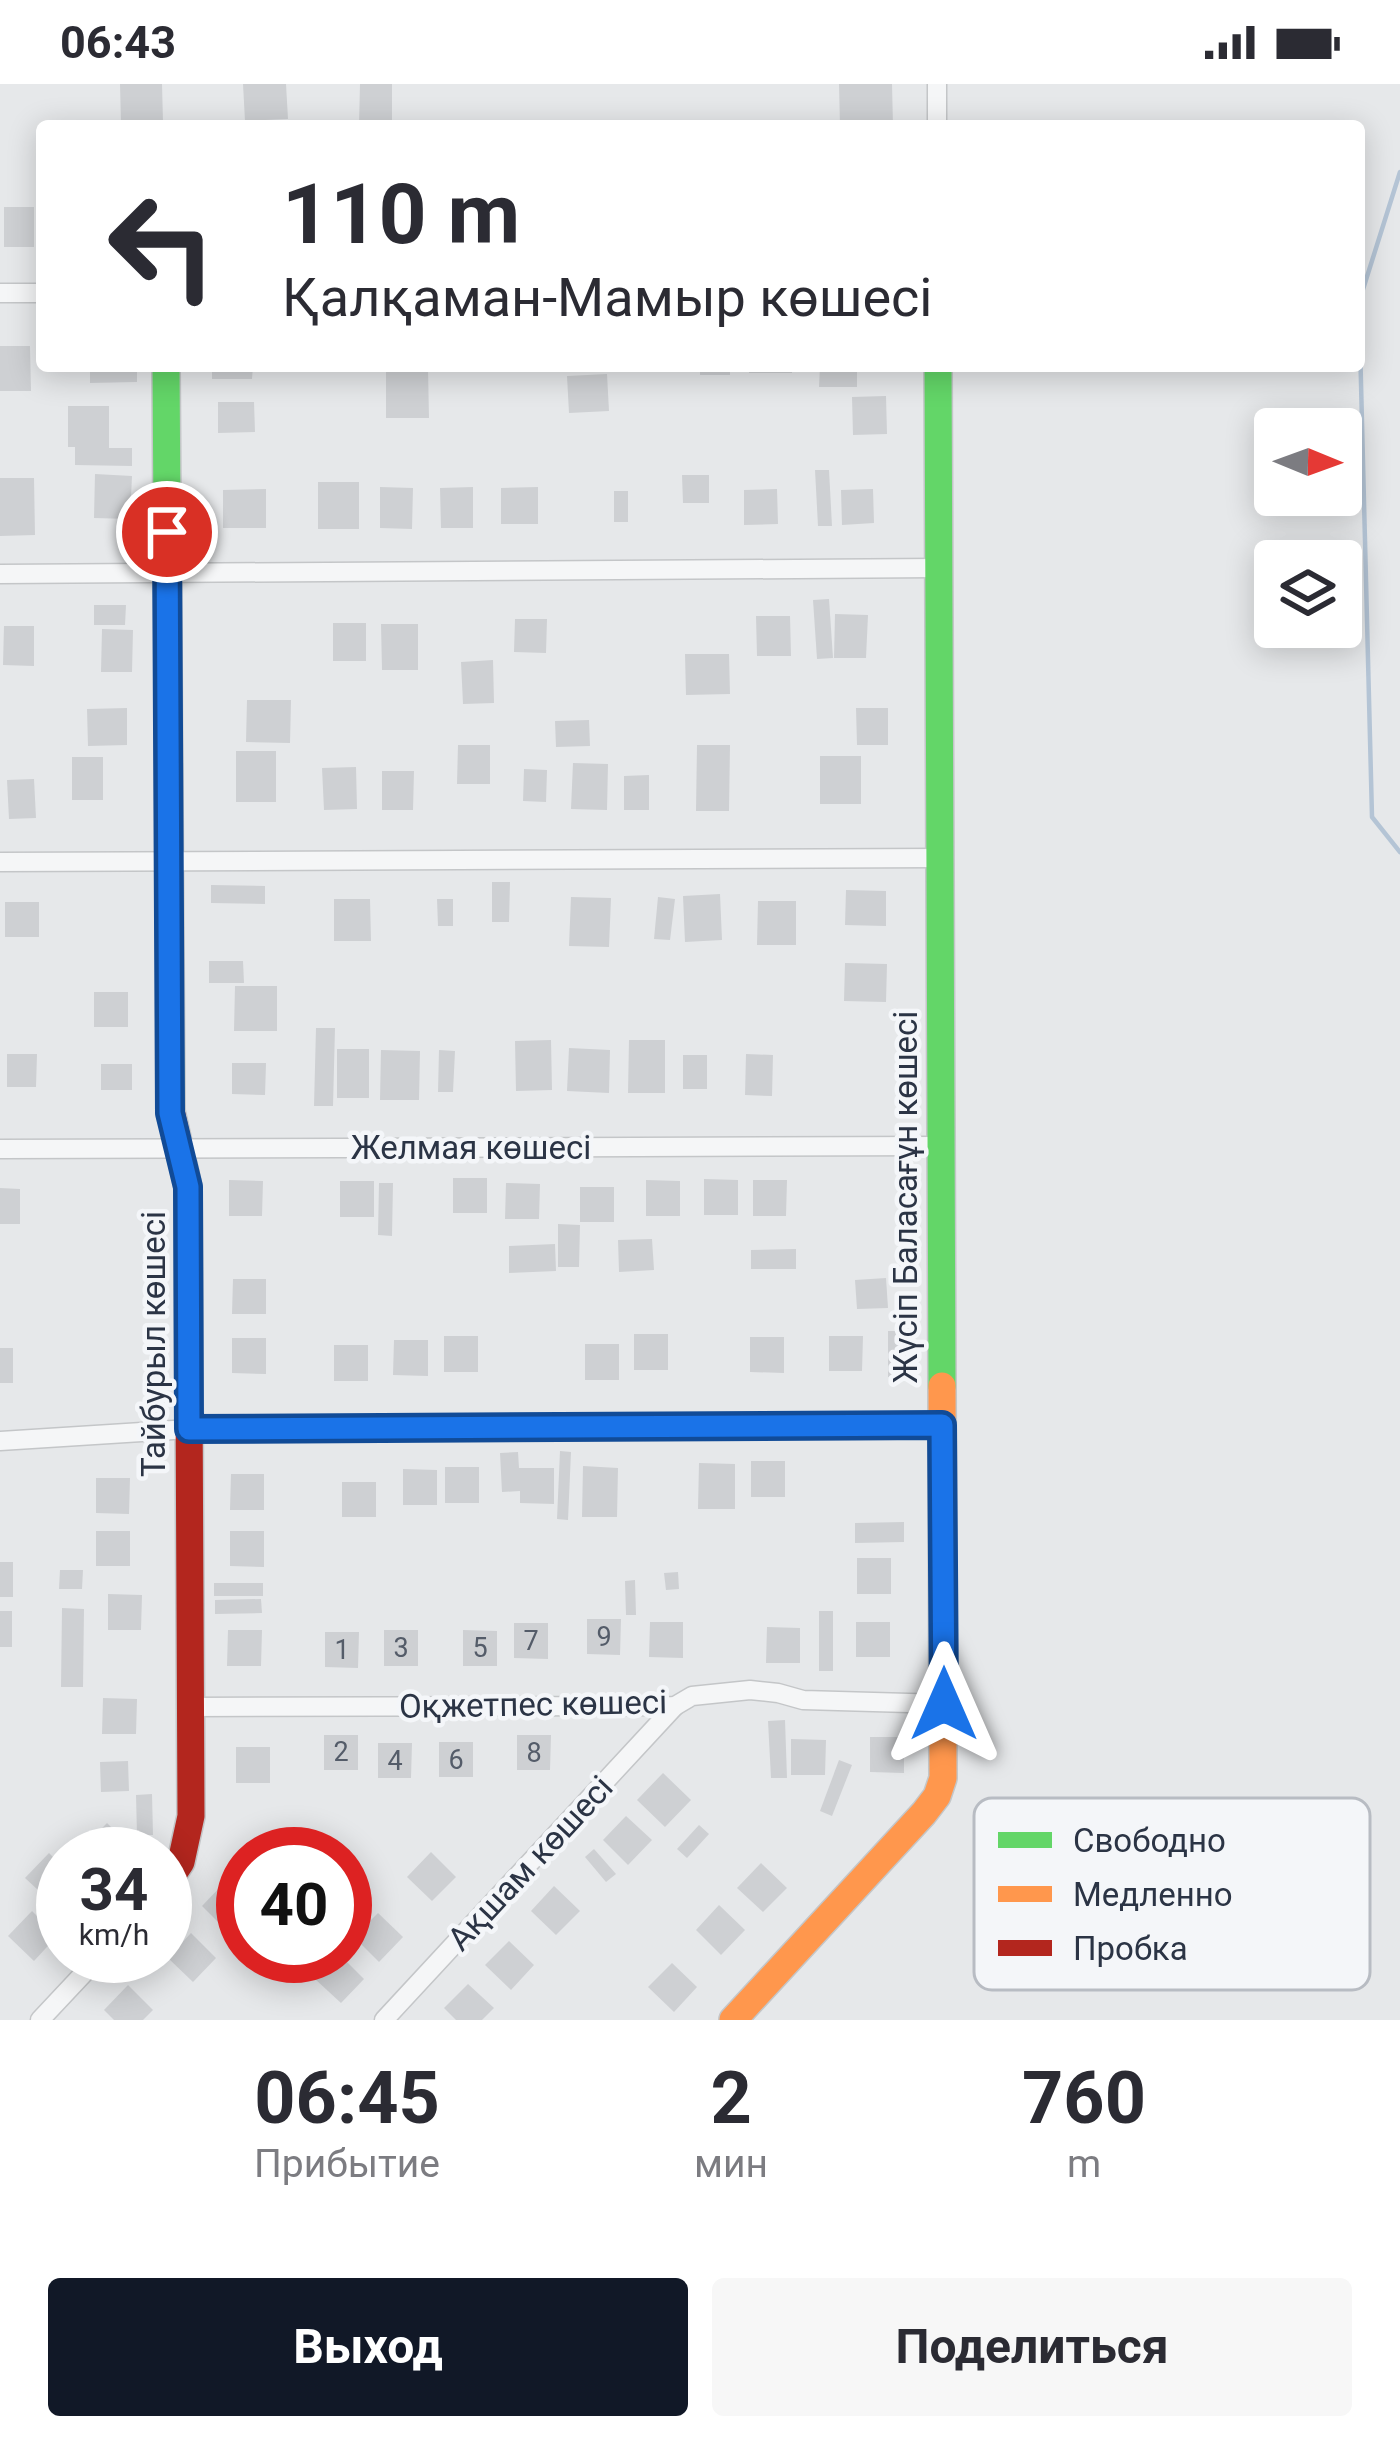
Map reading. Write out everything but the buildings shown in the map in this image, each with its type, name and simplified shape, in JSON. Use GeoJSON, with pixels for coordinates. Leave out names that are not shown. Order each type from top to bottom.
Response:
{"type":"FeatureCollection","features":[{"type":"Feature","properties":{"kind":"street"},"geometry":{"type":"LineString","coordinates":[[937,84],[937,120]]}},
{"type":"Feature","properties":{"kind":"street"},"geometry":{"type":"LineString","coordinates":[[0,293],[36,293]]}},
{"type":"Feature","properties":{"kind":"street","name":"Тайбурыл көшесі"},"geometry":{"type":"LineString","coordinates":[[166,372],[170,1113],[188,1187],[190,1827]]}},
{"type":"Feature","properties":{"kind":"street","name":"Жүсіп Баласағұн көшесі"},"geometry":{"type":"LineString","coordinates":[[733,2020],[925,1813],[943,1778],[938,372]]}},
{"type":"Feature","properties":{"kind":"street"},"geometry":{"type":"LineString","coordinates":[[0,574],[938,568]]}},
{"type":"Feature","properties":{"kind":"street"},"geometry":{"type":"LineString","coordinates":[[0,862],[940,858]]}},
{"type":"Feature","properties":{"kind":"street","name":"Желмая көшесі"},"geometry":{"type":"LineString","coordinates":[[0,1149],[941,1145]]}},
{"type":"Feature","properties":{"kind":"street"},"geometry":{"type":"LineString","coordinates":[[0,1441],[189,1429],[942,1425]]}},
{"type":"Feature","properties":{"kind":"street","name":"Оқжетпес көшесі"},"geometry":{"type":"LineString","coordinates":[[190,1707],[675,1706],[692,1696],[750,1690],[803,1700],[944,1704]]}},
{"type":"Feature","properties":{"kind":"street","name":"Ақшам көшесі"},"geometry":{"type":"LineString","coordinates":[[384,2020],[675,1706]]}},
{"type":"Feature","properties":{"kind":"street"},"geometry":{"type":"LineString","coordinates":[[40,2020],[75,1983]]}},
{"type":"Feature","properties":{"kind":"waterway"},"geometry":{"type":"LineString","coordinates":[[1365,283],[1400,172]]}},
{"type":"Feature","properties":{"kind":"waterway"},"geometry":{"type":"LineString","coordinates":[[1361,372],[1372,817],[1400,852]]}},
{"type":"Feature","properties":{"kind":"traffic: fast"},"geometry":{"type":"LineString","coordinates":[[166,372],[171,1111]]}},
{"type":"Feature","properties":{"kind":"traffic: fast"},"geometry":{"type":"LineString","coordinates":[[938,372],[942,1386]]}},
{"type":"Feature","properties":{"kind":"traffic: slow"},"geometry":{"type":"LineString","coordinates":[[733,2020],[924,1813],[943,1778],[942,1386]]}},
{"type":"Feature","properties":{"kind":"traffic: jam"},"geometry":{"type":"LineString","coordinates":[[171,1111],[188,1187],[189,1827]]}},
{"type":"Feature","properties":{"kind":"route"},"geometry":{"type":"LineString","coordinates":[[167,532],[170,1113],[188,1187],[189,1429],[942,1425],[944,1704]]}}]}
